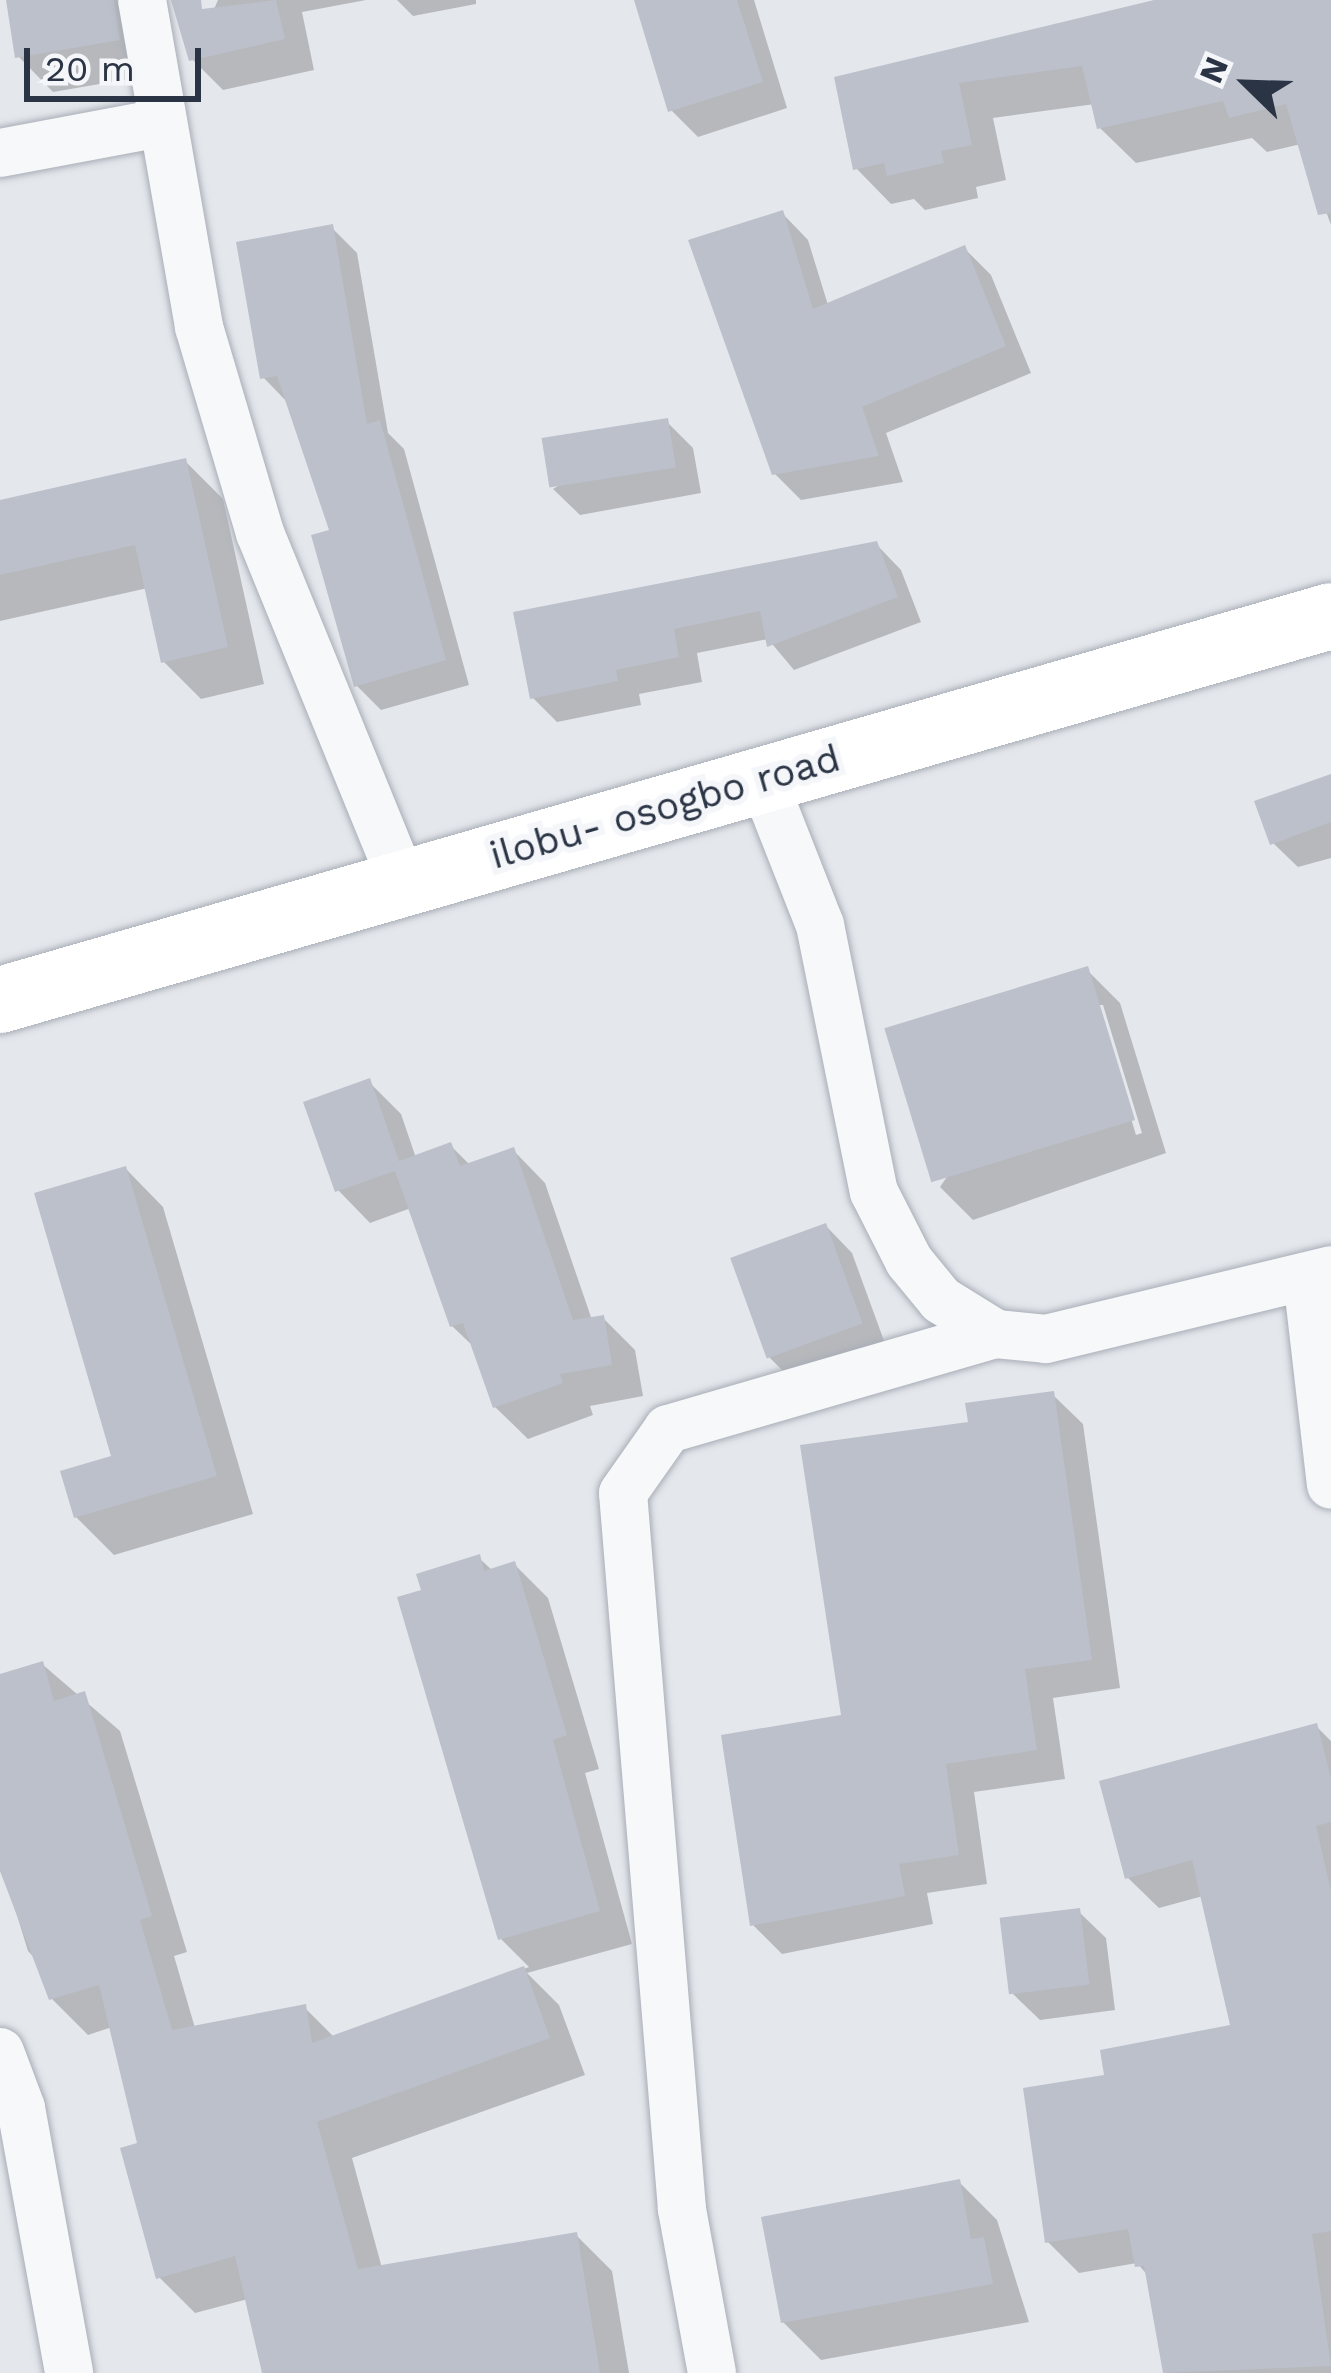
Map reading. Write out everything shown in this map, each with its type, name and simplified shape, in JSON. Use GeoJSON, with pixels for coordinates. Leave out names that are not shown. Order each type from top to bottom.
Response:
{"type":"FeatureCollection","features":[{"type":"Feature","properties":{"kind":"main road","name":"ilobu- osogbo road"},"geometry":{"type":"LineString","coordinates":[[0,1000],[1331,616]]}},
{"type":"Feature","properties":{"kind":"street"},"geometry":{"type":"LineString","coordinates":[[142,0],[199,327],[260,533],[403,883]]}},
{"type":"Feature","properties":{"kind":"street"},"geometry":{"type":"LineString","coordinates":[[0,153],[160,123]]}},
{"type":"Feature","properties":{"kind":"street"},"geometry":{"type":"LineString","coordinates":[[762,778],[820,925],[874,1192],[909,1261],[941,1300],[996,1334]]}},
{"type":"Feature","properties":{"kind":"street"},"geometry":{"type":"LineString","coordinates":[[712,2373],[682,2210],[623,1493],[668,1430],[996,1334],[1046,1339],[1319,1274],[1331,1485]]}},
{"type":"Feature","properties":{"kind":"street"},"geometry":{"type":"LineString","coordinates":[[0,2052],[21,2108],[69,2373]]}},
{"type":"Feature","properties":{"kind":"building"},"geometry":{"type":"Polygon","coordinates":[[[6,0],[114,0],[120,40],[15,58],[6,0]]]}},
{"type":"Feature","properties":{"kind":"building"},"geometry":{"type":"Polygon","coordinates":[[[171,0],[201,0],[202,9],[276,0],[285,39],[189,61],[171,0]]]}},
{"type":"Feature","properties":{"kind":"building"},"geometry":{"type":"Polygon","coordinates":[[[634,0],[737,0],[763,82],[668,112],[634,0]]]}},
{"type":"Feature","properties":{"kind":"building"},"geometry":{"type":"Polygon","coordinates":[[[1154,0],[1331,0],[1331,213],[1318,215],[1286,104],[1229,118],[1223,101],[1097,129],[1082,66],[959,83],[972,145],[941,151],[944,163],[887,176],[884,163],[853,170],[834,77],[1154,0]]]}},
{"type":"Feature","properties":{"kind":"building"},"geometry":{"type":"Polygon","coordinates":[[[783,210],[813,309],[965,245],[1006,346],[862,407],[879,456],[772,475],[688,240],[783,210]]]}},
{"type":"Feature","properties":{"kind":"building"},"geometry":{"type":"Polygon","coordinates":[[[333,224],[367,424],[380,420],[446,660],[354,687],[311,535],[329,530],[277,376],[260,379],[236,242],[333,224]]]}},
{"type":"Feature","properties":{"kind":"building"},"geometry":{"type":"Polygon","coordinates":[[[668,418],[676,467],[549,487],[542,438],[668,418]]]}},
{"type":"Feature","properties":{"kind":"building"},"geometry":{"type":"Polygon","coordinates":[[[186,458],[228,647],[161,663],[135,545],[0,575],[0,500],[186,458]]]}},
{"type":"Feature","properties":{"kind":"building"},"geometry":{"type":"Polygon","coordinates":[[[877,541],[898,597],[767,647],[760,611],[674,629],[679,657],[616,670],[618,681],[530,699],[513,612],[877,541]]]}},
{"type":"Feature","properties":{"kind":"building"},"geometry":{"type":"Polygon","coordinates":[[[1331,774],[1331,822],[1270,845],[1254,801],[1331,774]]]}},
{"type":"Feature","properties":{"kind":"building"},"geometry":{"type":"Polygon","coordinates":[[[1088,966],[1135,1120],[931,1182],[884,1028],[1088,966]]]}},
{"type":"Feature","properties":{"kind":"building"},"geometry":{"type":"Polygon","coordinates":[[[370,1078],[399,1161],[451,1142],[460,1166],[514,1147],[573,1320],[604,1315],[612,1365],[560,1374],[563,1383],[493,1408],[463,1323],[450,1327],[395,1171],[335,1192],[303,1102],[370,1078]]]}},
{"type":"Feature","properties":{"kind":"building"},"geometry":{"type":"Polygon","coordinates":[[[126,1166],[217,1476],[74,1518],[60,1471],[111,1456],[34,1193],[126,1166]]]}},
{"type":"Feature","properties":{"kind":"building"},"geometry":{"type":"Polygon","coordinates":[[[826,1223],[863,1324],[767,1358],[730,1258],[826,1223]]]}},
{"type":"Feature","properties":{"kind":"building"},"geometry":{"type":"Polygon","coordinates":[[[1054,1391],[1092,1660],[1025,1669],[1037,1750],[946,1764],[959,1855],[899,1864],[905,1896],[750,1926],[721,1735],[841,1715],[800,1445],[968,1422],[965,1403],[1054,1391]]]}},
{"type":"Feature","properties":{"kind":"building"},"geometry":{"type":"Polygon","coordinates":[[[480,1554],[484,1571],[515,1561],[567,1735],[553,1740],[600,1911],[498,1940],[397,1597],[421,1590],[416,1574],[480,1554]]]}},
{"type":"Feature","properties":{"kind":"building"},"geometry":{"type":"Polygon","coordinates":[[[43,1661],[54,1701],[85,1691],[152,1916],[140,1920],[172,2030],[306,2004],[312,2043],[524,1966],[550,2038],[317,2122],[358,2269],[577,2232],[600,2373],[262,2373],[235,2256],[156,2279],[120,2148],[137,2143],[99,1985],[49,2000],[0,1871],[0,1674],[43,1661]]]}},
{"type":"Feature","properties":{"kind":"building"},"geometry":{"type":"Polygon","coordinates":[[[1317,1723],[1331,1778],[1331,1822],[1316,1826],[1331,1891],[1331,2231],[1312,2234],[1331,2366],[1163,2373],[1144,2266],[1135,2267],[1128,2229],[1045,2243],[1023,2088],[1104,2075],[1100,2050],[1230,2025],[1192,1860],[1125,1879],[1099,1781],[1317,1723]]]}},
{"type":"Feature","properties":{"kind":"building"},"geometry":{"type":"Polygon","coordinates":[[[1080,1908],[1089,1984],[1009,1994],[1000,1918],[1080,1908]]]}},
{"type":"Feature","properties":{"kind":"building"},"geometry":{"type":"Polygon","coordinates":[[[960,2179],[971,2239],[984,2237],[993,2284],[781,2323],[761,2217],[960,2179]]]}}]}
